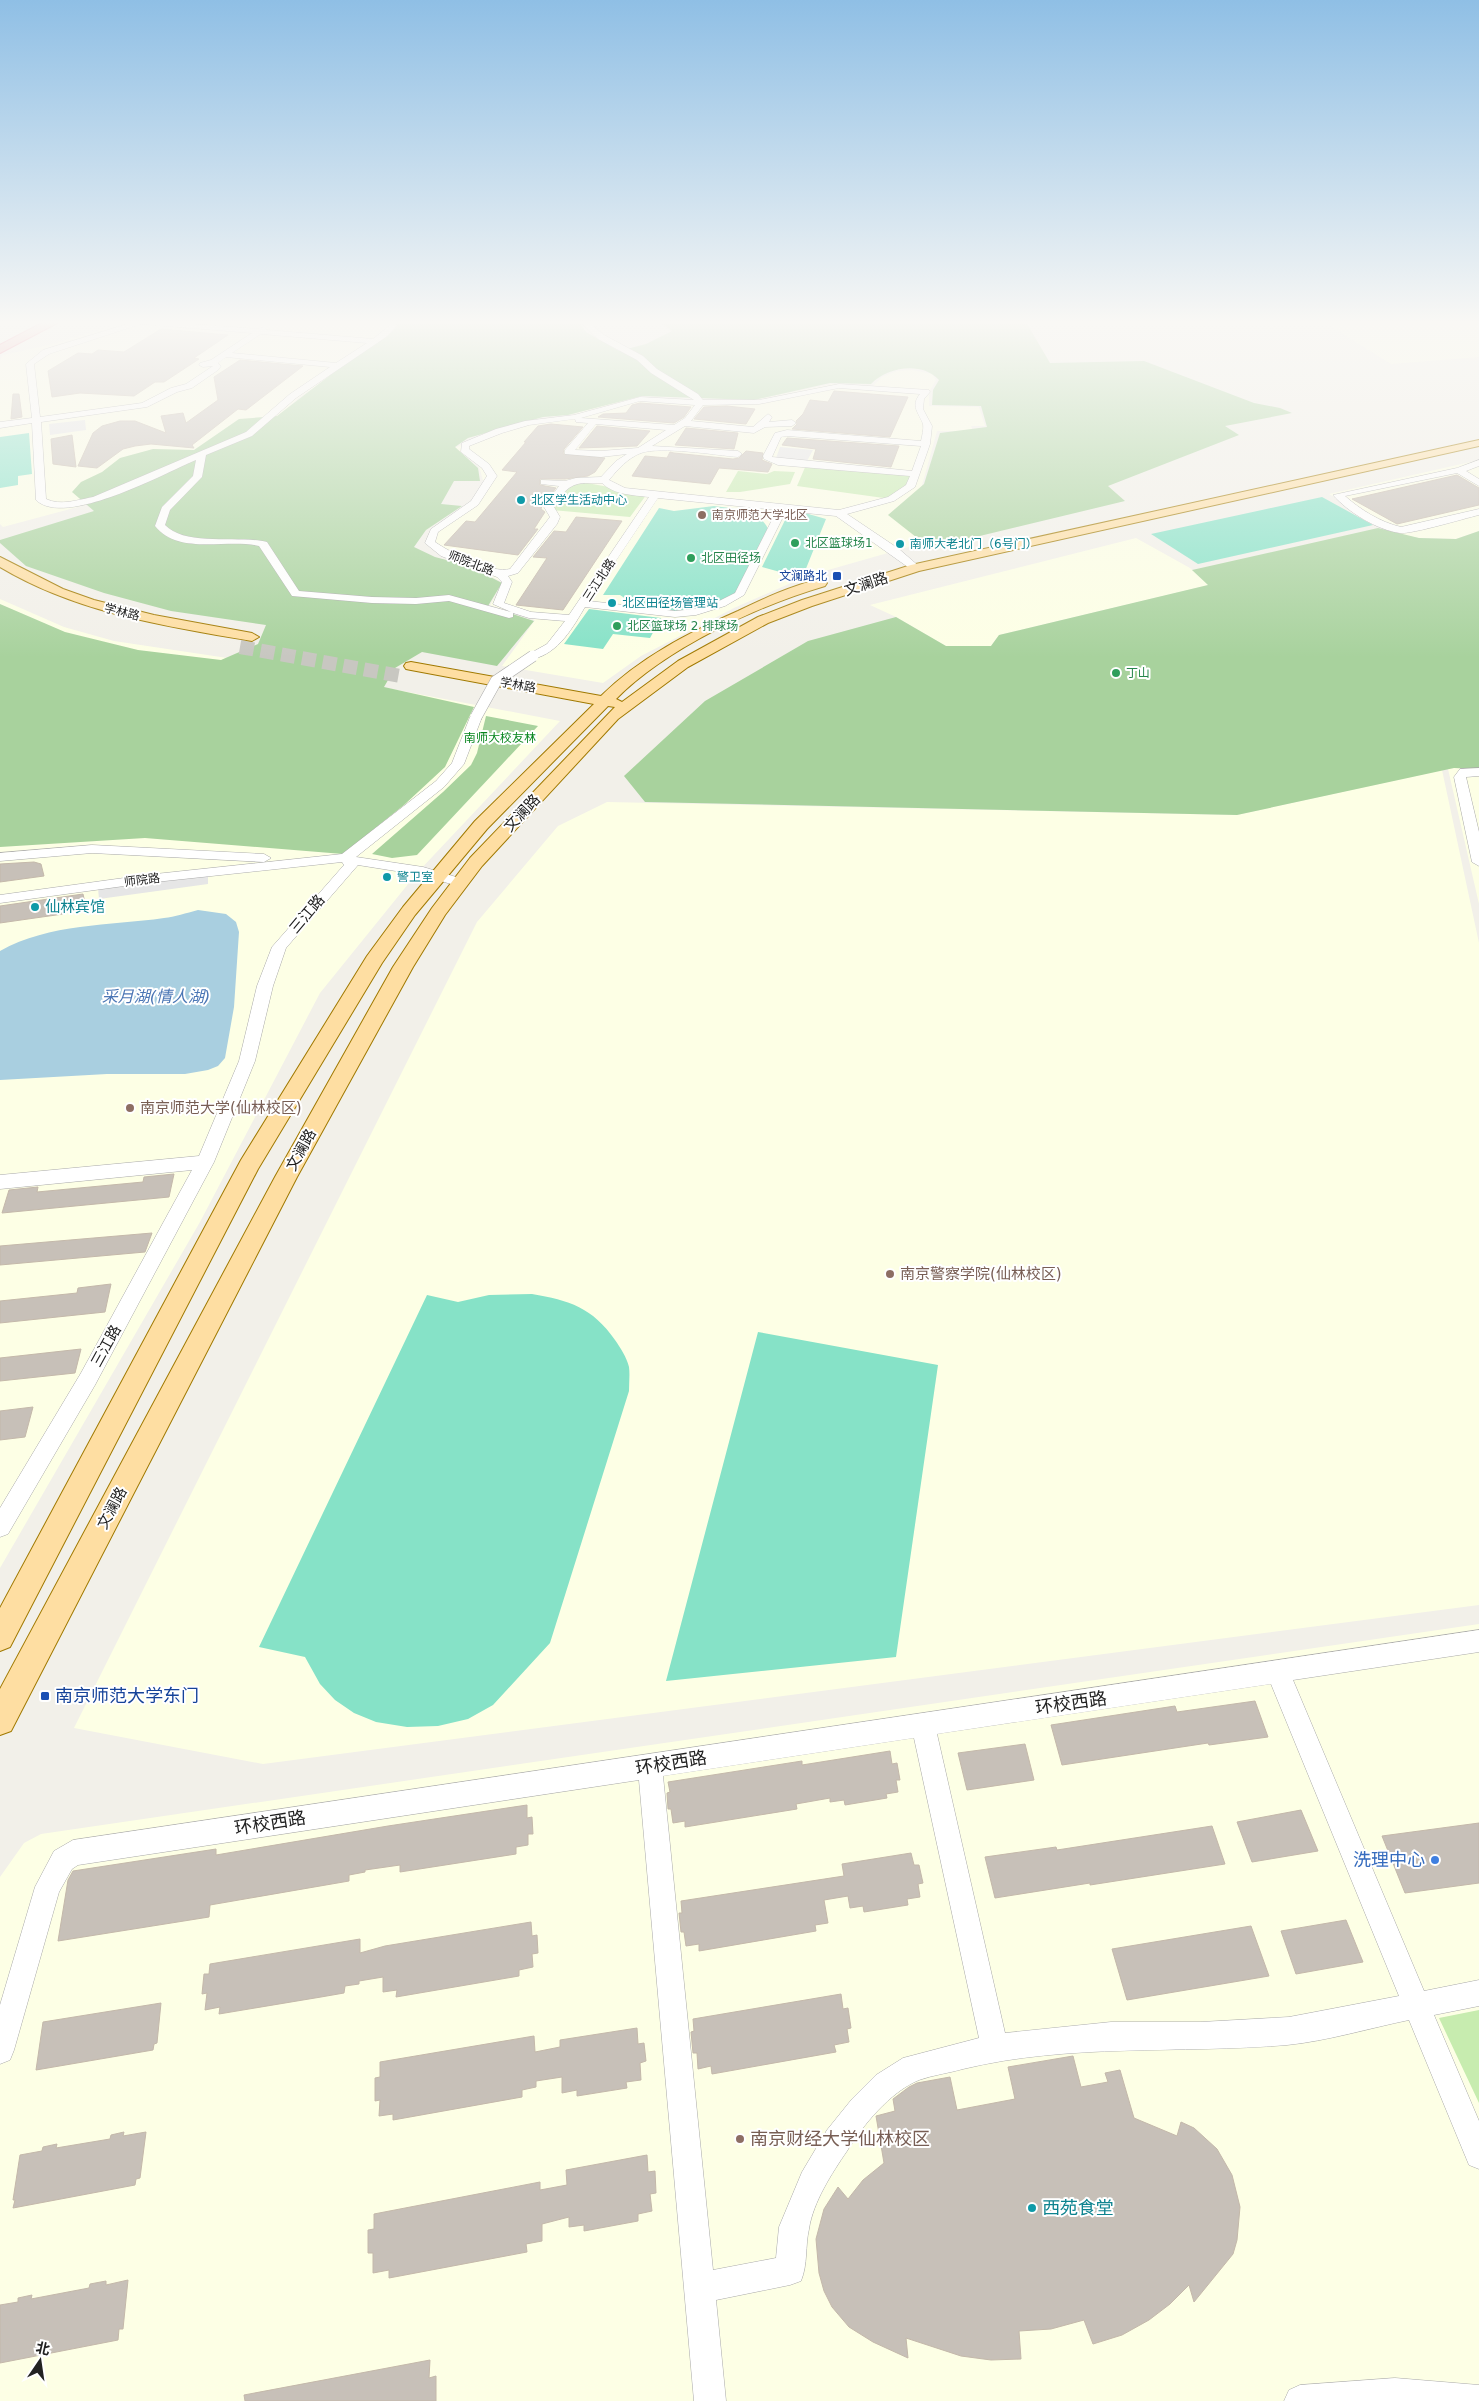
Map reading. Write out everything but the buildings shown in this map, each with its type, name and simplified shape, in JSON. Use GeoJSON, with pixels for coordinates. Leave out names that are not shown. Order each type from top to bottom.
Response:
{"type":"FeatureCollection","features":[{"type":"Feature","properties":{"kind":"main road","name":"文澜路"},"geometry":{"type":"LineString","coordinates":[[895,557],[1469,434]]}},
{"type":"Feature","properties":{"kind":"main road","name":"文澜路"},"geometry":{"type":"LineString","coordinates":[[0,1637],[249,1166],[374,960],[437,876],[480,825],[609,708],[682,664],[763,620],[807,603],[916,568],[1479,443]]}},
{"type":"Feature","properties":{"kind":"main road","name":"学林路"},"geometry":{"type":"LineString","coordinates":[[0,561],[53,590],[92,604],[138,616],[252,637]]}},
{"type":"Feature","properties":{"kind":"main road","name":"学林路"},"geometry":{"type":"LineString","coordinates":[[0,577],[37,596],[78,612],[124,624],[240,647]]}},
{"type":"Feature","properties":{"kind":"main road","name":"文澜路"},"geometry":{"type":"LineString","coordinates":[[0,1720],[286,1177],[403,967],[476,862],[609,708],[625,681],[662,654],[700,633],[790,592],[835,579]]}},
{"type":"Feature","properties":{"kind":"main road","name":"学林路"},"geometry":{"type":"LineString","coordinates":[[406,671],[609,708]]}},
{"type":"Feature","properties":{"kind":"street"},"geometry":{"type":"LineString","coordinates":[[37,434],[41,500],[52,505],[69,505],[96,499],[249,434]]}},
{"type":"Feature","properties":{"kind":"street","name":"师院北路"},"geometry":{"type":"LineString","coordinates":[[492,434],[465,445],[464,450],[486,466],[492,476],[484,494],[473,508],[434,531],[430,543],[445,554],[501,575],[507,582],[498,604],[529,615],[574,618]]}},
{"type":"Feature","properties":{"kind":"street"},"geometry":{"type":"LineString","coordinates":[[583,434],[568,452],[601,454],[660,448],[738,454]]}},
{"type":"Feature","properties":{"kind":"street"},"geometry":{"type":"LineString","coordinates":[[544,482],[565,484],[574,481],[604,480],[619,463],[665,434]]}},
{"type":"Feature","properties":{"kind":"street"},"geometry":{"type":"LineString","coordinates":[[778,434],[767,456],[768,459],[778,462],[915,474]]}},
{"type":"Feature","properties":{"kind":"street"},"geometry":{"type":"LineString","coordinates":[[604,480],[610,486],[623,491],[838,513],[869,506],[902,494],[910,487],[926,444],[800,434]]}},
{"type":"Feature","properties":{"kind":"street","name":"师院北路"},"geometry":{"type":"LineString","coordinates":[[923,434],[926,444]]}},
{"type":"Feature","properties":{"kind":"street"},"geometry":{"type":"LineString","coordinates":[[202,455],[197,477],[165,509],[160,526],[168,534],[190,540],[255,542],[263,544],[296,594],[372,600],[416,601],[449,598],[509,616],[529,615]]}},
{"type":"Feature","properties":{"kind":"street"},"geometry":{"type":"LineString","coordinates":[[1479,463],[1459,470],[1338,495],[1354,508],[1385,526],[1401,530],[1479,512]]}},
{"type":"Feature","properties":{"kind":"street"},"geometry":{"type":"LineString","coordinates":[[1459,470],[1479,482]]}},
{"type":"Feature","properties":{"kind":"street"},"geometry":{"type":"LineString","coordinates":[[501,575],[514,570],[552,524],[555,517],[549,508],[565,484]]}},
{"type":"Feature","properties":{"kind":"street","name":"三江北路"},"geometry":{"type":"LineString","coordinates":[[492,687],[533,656],[551,646],[574,618],[655,495]]}},
{"type":"Feature","properties":{"kind":"street"},"geometry":{"type":"LineString","coordinates":[[583,604],[675,614],[696,612],[721,604],[739,595],[783,508]]}},
{"type":"Feature","properties":{"kind":"street"},"geometry":{"type":"LineString","coordinates":[[838,513],[895,557],[916,568]]}},
{"type":"Feature","properties":{"kind":"street"},"geometry":{"type":"LineString","coordinates":[[346,858],[446,777],[458,764],[476,717],[492,687]]}},
{"type":"Feature","properties":{"kind":"street"},"geometry":{"type":"LineString","coordinates":[[1479,772],[1464,772],[1460,777],[1479,862]]}},
{"type":"Feature","properties":{"kind":"street","name":"师院路"},"geometry":{"type":"LineString","coordinates":[[0,857],[92,849],[181,852],[267,858],[283,864]]}},
{"type":"Feature","properties":{"kind":"street","name":"师院路"},"geometry":{"type":"LineString","coordinates":[[0,899],[346,858],[373,865],[423,871],[461,883]]}},
{"type":"Feature","properties":{"kind":"street","name":"三江路"},"geometry":{"type":"LineString","coordinates":[[0,1526],[88,1379],[205,1162],[247,1061],[265,986],[279,947],[351,864],[346,858]]}},
{"type":"Feature","properties":{"kind":"street"},"geometry":{"type":"LineString","coordinates":[[0,1182],[205,1162]]}},
{"type":"Feature","properties":{"kind":"street","name":"环校西路"},"geometry":{"type":"LineString","coordinates":[[0,2050],[48,1887],[62,1860],[73,1853],[1479,1641]]}},
{"type":"Feature","properties":{"kind":"street"},"geometry":{"type":"LineString","coordinates":[[1278,1672],[1479,2155]]}},
{"type":"Feature","properties":{"kind":"street"},"geometry":{"type":"LineString","coordinates":[[923,1725],[995,2048]]}},
{"type":"Feature","properties":{"kind":"street"},"geometry":{"type":"LineString","coordinates":[[650,1766],[710,2401]]}},
{"type":"Feature","properties":{"kind":"street"},"geometry":{"type":"LineString","coordinates":[[699,2288],[790,2270],[794,2227],[812,2182],[836,2140],[862,2109],[886,2085],[913,2068],[995,2048],[1111,2036],[1202,2036],[1289,2031],[1479,1993]]}},
{"type":"Feature","properties":{"kind":"street"},"geometry":{"type":"LineString","coordinates":[[1300,2401],[1395,2394],[1479,2401]]}},
{"type":"Feature","properties":{"kind":"shaded area"},"geometry":{"type":"Polygon","coordinates":[[[0,434],[258,434],[100,501],[3,527],[0,524],[0,434]]]}},
{"type":"Feature","properties":{"kind":"shaded area","name":"南京师范大学北区"},"geometry":{"type":"Polygon","coordinates":[[[482,434],[936,434],[921,489],[951,535],[807,576],[734,608],[641,656],[603,683],[502,666],[535,620],[490,605],[504,583],[426,543],[433,528],[473,503],[484,484],[479,466],[455,448],[482,434]]]}},
{"type":"Feature","properties":{"kind":"shaded area"},"geometry":{"type":"Polygon","coordinates":[[[780,447],[813,450],[807,461],[776,458],[780,447]]]}},
{"type":"Feature","properties":{"kind":"shaded area"},"geometry":{"type":"Polygon","coordinates":[[[1479,460],[1479,531],[1456,539],[1419,538],[1402,535],[1329,494],[1479,460]]]}},
{"type":"Feature","properties":{"kind":"shaded area"},"geometry":{"type":"Polygon","coordinates":[[[1136,538],[1190,568],[1209,585],[999,635],[991,646],[946,646],[896,617],[870,605],[1136,538]]]}},
{"type":"Feature","properties":{"kind":"shaded area","name":"南京师范大学(仙林校区)"},"geometry":{"type":"Polygon","coordinates":[[[0,599],[64,627],[114,641],[234,659],[560,721],[417,873],[320,993],[200,1222],[0,1568],[0,599]]]}},
{"type":"Feature","properties":{"kind":"shaded area"},"geometry":{"type":"Polygon","coordinates":[[[1448,769],[1479,769],[1479,904],[1448,769]]]}},
{"type":"Feature","properties":{"kind":"shaded area","name":"南京警察学院(仙林校区)"},"geometry":{"type":"Polygon","coordinates":[[[1442,770],[1479,943],[1479,1605],[263,1764],[74,1728],[477,922],[558,826],[607,802],[1237,815],[1442,770]]]}},
{"type":"Feature","properties":{"kind":"shaded area"},"geometry":{"type":"Polygon","coordinates":[[[208,874],[208,884],[99,899],[98,888],[208,874]]]}},
{"type":"Feature","properties":{"kind":"shaded area","name":"南京财经大学仙林校区"},"geometry":{"type":"Polygon","coordinates":[[[1479,1624],[1479,2401],[0,2401],[0,1877],[24,1843],[41,1834],[1479,1624]]]}},
{"type":"Feature","properties":{"kind":"green space"},"geometry":{"type":"Polygon","coordinates":[[[29,434],[32,474],[18,476],[18,485],[0,488],[0,437],[29,434]]]}},
{"type":"Feature","properties":{"kind":"green space"},"geometry":{"type":"Polygon","coordinates":[[[217,434],[482,434],[468,438],[455,447],[478,468],[480,481],[454,481],[441,504],[462,506],[426,530],[414,547],[435,557],[469,566],[502,583],[488,606],[534,621],[497,666],[422,652],[395,668],[384,687],[474,707],[445,767],[404,805],[343,854],[145,838],[0,847],[0,604],[65,632],[138,650],[221,660],[258,644],[266,625],[171,611],[104,593],[26,566],[0,543],[0,540],[94,511],[72,492],[81,482],[102,472],[120,458],[153,449],[194,450],[217,434]]]}},
{"type":"Feature","properties":{"kind":"green space"},"geometry":{"type":"Polygon","coordinates":[[[940,434],[1239,435],[1108,486],[1125,501],[930,548],[888,515],[924,484],[940,434]]]}},
{"type":"Feature","properties":{"kind":"green space"},"geometry":{"type":"Polygon","coordinates":[[[806,465],[915,474],[910,487],[891,499],[797,486],[806,465]]]}},
{"type":"Feature","properties":{"kind":"green space"},"geometry":{"type":"Polygon","coordinates":[[[738,471],[767,474],[774,471],[795,472],[790,484],[740,492],[726,492],[738,471]]]}},
{"type":"Feature","properties":{"kind":"green space"},"geometry":{"type":"Polygon","coordinates":[[[587,483],[647,494],[630,517],[552,510],[565,484],[587,483]]]}},
{"type":"Feature","properties":{"kind":"green space"},"geometry":{"type":"Polygon","coordinates":[[[1322,497],[1373,525],[1198,564],[1151,534],[1322,497]]]}},
{"type":"Feature","properties":{"kind":"green space","name":"北区田径场"},"geometry":{"type":"Polygon","coordinates":[[[714,506],[753,515],[765,524],[769,531],[736,595],[709,607],[675,611],[649,608],[632,603],[620,595],[603,595],[659,508],[674,511],[714,506]]]}},
{"type":"Feature","properties":{"kind":"green space","name":"北区篮球场1"},"geometry":{"type":"Polygon","coordinates":[[[805,513],[826,519],[805,571],[780,572],[762,567],[788,514],[805,513]]]}},
{"type":"Feature","properties":{"kind":"green space","name":"丁山"},"geometry":{"type":"Polygon","coordinates":[[[1378,528],[1419,538],[1456,539],[1479,531],[1479,769],[1454,768],[1237,815],[645,802],[624,776],[705,701],[808,641],[896,617],[946,646],[991,646],[999,635],[1208,585],[1192,570],[1378,528]]]}},
{"type":"Feature","properties":{"kind":"green space","name":"北区篮球场 2 排球场"},"geometry":{"type":"Polygon","coordinates":[[[589,609],[661,618],[650,638],[613,634],[603,649],[564,644],[589,609]]]}},
{"type":"Feature","properties":{"kind":"green space","name":"南师大校友林"},"geometry":{"type":"Polygon","coordinates":[[[486,716],[538,726],[417,855],[392,858],[372,854],[471,765],[477,753],[486,716]]]}},
{"type":"Feature","properties":{"kind":"green space"},"geometry":{"type":"Polygon","coordinates":[[[532,1294],[569,1303],[579,1307],[598,1320],[607,1329],[625,1356],[629,1370],[629,1391],[550,1643],[493,1705],[468,1719],[438,1726],[407,1727],[376,1722],[354,1713],[335,1700],[320,1684],[305,1657],[259,1647],[427,1295],[458,1302],[489,1295],[532,1294]]]}},
{"type":"Feature","properties":{"kind":"green space"},"geometry":{"type":"Polygon","coordinates":[[[758,1332],[938,1365],[896,1657],[666,1681],[758,1332]]]}},
{"type":"Feature","properties":{"kind":"green space"},"geometry":{"type":"Polygon","coordinates":[[[1479,2010],[1479,2103],[1439,2018],[1479,2010]]]}},
{"type":"Feature","properties":{"kind":"water","name":"采月湖(情人湖)"},"geometry":{"type":"Polygon","coordinates":[[[198,910],[226,914],[236,922],[239,932],[234,1007],[225,1058],[218,1066],[208,1070],[185,1074],[107,1074],[0,1080],[0,951],[19,942],[59,930],[143,921],[176,916],[198,910]]]}},
{"type":"Feature","properties":{"kind":"tunnel"},"geometry":{"type":"LineString","coordinates":[[240,647],[401,676]]}},
{"type":"Feature","properties":{"kind":"place","name":"北区学生活动中心"},"geometry":{"type":"Point","coordinates":[521,500]}},
{"type":"Feature","properties":{"kind":"place","name":"南京师范大学北区"},"geometry":{"type":"Point","coordinates":[702,515]}},
{"type":"Feature","properties":{"kind":"place","name":"北区篮球场1"},"geometry":{"type":"Point","coordinates":[795,543]}},
{"type":"Feature","properties":{"kind":"place","name":"南师大老北门（6号门）"},"geometry":{"type":"Point","coordinates":[900,544]}},
{"type":"Feature","properties":{"kind":"place","name":"北区田径场"},"geometry":{"type":"Point","coordinates":[691,558]}},
{"type":"Feature","properties":{"kind":"place","name":"文澜路北"},"geometry":{"type":"Point","coordinates":[837,576]}},
{"type":"Feature","properties":{"kind":"place","name":"北区田径场管理站"},"geometry":{"type":"Point","coordinates":[612,603]}},
{"type":"Feature","properties":{"kind":"place","name":"北区篮球场 2 排球场"},"geometry":{"type":"Point","coordinates":[617,626]}},
{"type":"Feature","properties":{"kind":"place","name":"丁山"},"geometry":{"type":"Point","coordinates":[1116,673]}},
{"type":"Feature","properties":{"kind":"place","name":"警卫室"},"geometry":{"type":"Point","coordinates":[387,877]}},
{"type":"Feature","properties":{"kind":"place","name":"仙林宾馆"},"geometry":{"type":"Point","coordinates":[35,907]}},
{"type":"Feature","properties":{"kind":"place","name":"南京师范大学(仙林校区)"},"geometry":{"type":"Point","coordinates":[130,1108]}},
{"type":"Feature","properties":{"kind":"place","name":"南京警察学院(仙林校区)"},"geometry":{"type":"Point","coordinates":[890,1274]}},
{"type":"Feature","properties":{"kind":"place","name":"南京师范大学东门"},"geometry":{"type":"Point","coordinates":[45,1696]}},
{"type":"Feature","properties":{"kind":"place","name":"洗理中心"},"geometry":{"type":"Point","coordinates":[1435,1860]}},
{"type":"Feature","properties":{"kind":"place","name":"南京财经大学仙林校区"},"geometry":{"type":"Point","coordinates":[740,2139]}},
{"type":"Feature","properties":{"kind":"place","name":"西苑食堂"},"geometry":{"type":"Point","coordinates":[1032,2208]}}]}
